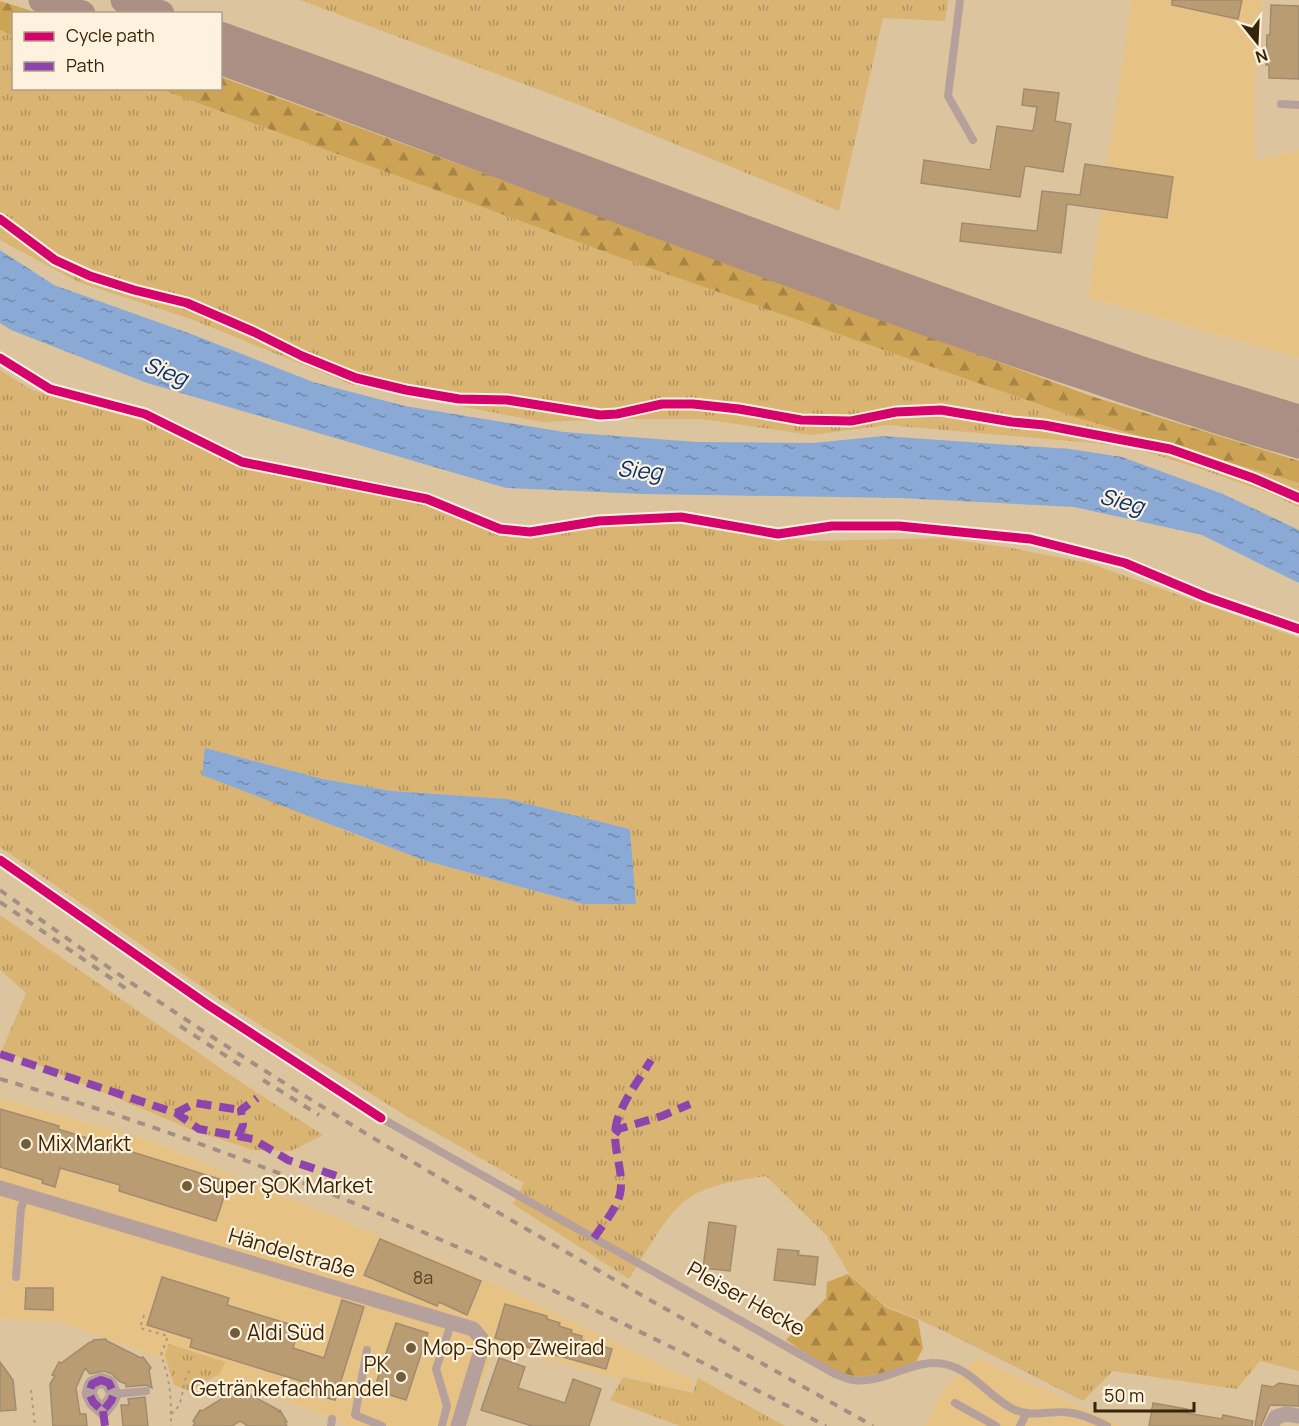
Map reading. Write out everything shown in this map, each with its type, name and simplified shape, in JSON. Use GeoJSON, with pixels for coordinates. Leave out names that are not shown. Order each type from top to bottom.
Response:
{"type":"FeatureCollection","features":[{"type":"Feature","properties":{"kind":"highway"},"geometry":{"type":"LineString","coordinates":[[42,0],[76,12]]}},
{"type":"Feature","properties":{"kind":"highway"},"geometry":{"type":"LineString","coordinates":[[124,0],[156,12]]}},
{"type":"Feature","properties":{"kind":"highway"},"geometry":{"type":"LineString","coordinates":[[222,36],[789,245],[1145,371],[1298,438]]}},
{"type":"Feature","properties":{"kind":"highway"},"geometry":{"type":"LineString","coordinates":[[222,62],[363,112],[778,270],[975,340],[1298,438]]}},
{"type":"Feature","properties":{"kind":"street","name":"Händelstraße"},"geometry":{"type":"LineString","coordinates":[[0,1188],[452,1321],[478,1333],[481,1345],[478,1363],[458,1426]]}},
{"type":"Feature","properties":{"kind":"street"},"geometry":{"type":"LineString","coordinates":[[96,1381],[105,1381],[112,1387],[114,1394],[104,1418],[90,1398],[90,1388],[96,1381]]}},
{"type":"Feature","properties":{"kind":"street"},"geometry":{"type":"LineString","coordinates":[[1271,1426],[1276,1417],[1286,1414],[1299,1416]]}},
{"type":"Feature","properties":{"kind":"lane"},"geometry":{"type":"LineString","coordinates":[[960,0],[948,96],[973,140]]}},
{"type":"Feature","properties":{"kind":"lane"},"geometry":{"type":"LineString","coordinates":[[1281,104],[1299,105]]}},
{"type":"Feature","properties":{"kind":"lane","name":"Pleiser Hecke"},"geometry":{"type":"LineString","coordinates":[[381,1118],[835,1374],[852,1380],[869,1379],[916,1366],[934,1363],[947,1365],[964,1371],[1011,1408],[1026,1414]]}},
{"type":"Feature","properties":{"kind":"lane"},"geometry":{"type":"LineString","coordinates":[[16,1277],[21,1208],[26,1196]]}},
{"type":"Feature","properties":{"kind":"lane"},"geometry":{"type":"LineString","coordinates":[[442,1426],[447,1406],[436,1369],[452,1321]]}},
{"type":"Feature","properties":{"kind":"lane"},"geometry":{"type":"LineString","coordinates":[[367,1350],[355,1415],[382,1426]]}},
{"type":"Feature","properties":{"kind":"lane"},"geometry":{"type":"LineString","coordinates":[[114,1394],[146,1391]]}},
{"type":"Feature","properties":{"kind":"lane"},"geometry":{"type":"LineString","coordinates":[[955,1403],[996,1426]]}},
{"type":"Feature","properties":{"kind":"lane"},"geometry":{"type":"LineString","coordinates":[[1020,1426],[1026,1414],[1071,1412],[1107,1426]]}},
{"type":"Feature","properties":{"kind":"path"},"geometry":{"type":"LineString","coordinates":[[144,1315],[140,1328],[168,1336],[161,1355],[169,1378],[171,1426]]}},
{"type":"Feature","properties":{"kind":"path"},"geometry":{"type":"LineString","coordinates":[[171,1414],[176,1411],[182,1401],[184,1379],[191,1370]]}},
{"type":"Feature","properties":{"kind":"path"},"geometry":{"type":"LineString","coordinates":[[31,1390],[35,1426]]}},
{"type":"Feature","properties":{"kind":"shaded area"},"geometry":{"type":"Polygon","coordinates":[[[1132,0],[1261,0],[1261,13],[1255,13],[1255,160],[1299,150],[1299,358],[1089,297],[1101,209],[1167,218],[1172,177],[1107,167],[1132,0]]]}},
{"type":"Feature","properties":{"kind":"shaded area"},"geometry":{"type":"Polygon","coordinates":[[[0,1098],[149,1140],[495,1284],[694,1381],[690,1392],[622,1375],[620,1379],[496,1345],[467,1426],[343,1426],[342,1421],[56,1321],[0,1319],[0,1098]]]}},
{"type":"Feature","properties":{"kind":"shaded area"},"geometry":{"type":"Polygon","coordinates":[[[978,1358],[1121,1426],[924,1426],[946,1386],[978,1358]]]}},
{"type":"Feature","properties":{"kind":"green space"},"geometry":{"type":"Polygon","coordinates":[[[300,0],[948,0],[945,21],[883,18],[839,211],[582,106],[300,0]]]}},
{"type":"Feature","properties":{"kind":"green space"},"geometry":{"type":"Polygon","coordinates":[[[0,1],[35,12],[12,12],[12,35],[0,30],[0,1]]]}},
{"type":"Feature","properties":{"kind":"green space"},"geometry":{"type":"Polygon","coordinates":[[[0,30],[12,35],[12,90],[163,90],[638,264],[1078,418],[1299,483],[1299,507],[1266,492],[1127,446],[887,425],[811,435],[702,419],[542,422],[350,384],[191,319],[78,282],[0,240],[0,30]]]}},
{"type":"Feature","properties":{"kind":"green space"},"geometry":{"type":"Polygon","coordinates":[[[222,77],[1094,397],[1299,461],[1299,483],[1078,418],[638,264],[163,90],[222,90],[222,77]]]}},
{"type":"Feature","properties":{"kind":"green space"},"geometry":{"type":"Polygon","coordinates":[[[0,370],[32,390],[148,422],[239,465],[419,503],[513,538],[608,526],[663,522],[813,541],[940,538],[1006,547],[1089,563],[1299,638],[1299,1371],[1260,1361],[1237,1389],[1113,1371],[1083,1401],[918,1319],[887,1307],[849,1274],[826,1235],[766,1176],[720,1185],[688,1199],[665,1222],[629,1279],[513,1204],[524,1183],[408,1117],[225,1003],[0,847],[0,370]],[[205,748],[338,828],[423,860],[583,904],[636,904],[630,829],[508,799],[392,791],[323,779],[205,748]]]}},
{"type":"Feature","properties":{"kind":"green space"},"geometry":{"type":"Polygon","coordinates":[[[0,915],[242,1083],[323,1135],[291,1151],[253,1150],[195,1131],[2,1050],[26,993],[0,970],[0,915]]]}},
{"type":"Feature","properties":{"kind":"green space"},"geometry":{"type":"Polygon","coordinates":[[[848,1274],[887,1308],[918,1320],[923,1348],[916,1362],[876,1374],[852,1376],[827,1366],[786,1340],[826,1298],[827,1282],[848,1274]]]}},
{"type":"Feature","properties":{"kind":"green space"},"geometry":{"type":"Polygon","coordinates":[[[169,1344],[225,1362],[220,1374],[200,1384],[192,1392],[174,1385],[165,1355],[169,1344]]]}},
{"type":"Feature","properties":{"kind":"green space"},"geometry":{"type":"Polygon","coordinates":[[[623,1377],[693,1393],[698,1378],[785,1426],[680,1426],[610,1400],[623,1377]]]}},
{"type":"Feature","properties":{"kind":"water","name":"Sieg"},"geometry":{"type":"Polygon","coordinates":[[[0,250],[54,285],[194,335],[313,382],[405,406],[564,432],[697,442],[813,443],[883,436],[1070,449],[1122,457],[1223,494],[1299,530],[1299,583],[1202,535],[1074,507],[899,498],[643,494],[506,488],[147,383],[11,330],[0,323],[0,250]]]}},
{"type":"Feature","properties":{"kind":"water"},"geometry":{"type":"Polygon","coordinates":[[[205,748],[323,779],[392,791],[508,799],[630,829],[636,904],[583,904],[423,860],[202,775],[205,748]]]}},
{"type":"Feature","properties":{"kind":"building"},"geometry":{"type":"Polygon","coordinates":[[[1172,0],[1242,0],[1238,19],[1172,5],[1172,0]]]}},
{"type":"Feature","properties":{"kind":"building"},"geometry":{"type":"Polygon","coordinates":[[[1271,5],[1299,6],[1299,79],[1269,78],[1269,65],[1266,65],[1271,5]]]}},
{"type":"Feature","properties":{"kind":"building"},"geometry":{"type":"Polygon","coordinates":[[[1024,89],[1059,93],[1055,121],[1071,124],[1063,172],[1025,166],[1020,197],[921,183],[924,160],[990,170],[997,126],[1033,131],[1037,107],[1022,105],[1024,89]]]}},
{"type":"Feature","properties":{"kind":"building"},"geometry":{"type":"Polygon","coordinates":[[[1085,164],[1173,177],[1167,218],[1067,204],[1061,253],[960,241],[962,223],[1037,231],[1042,191],[1080,195],[1085,164]]]}},
{"type":"Feature","properties":{"kind":"building"},"geometry":{"type":"Polygon","coordinates":[[[0,1109],[229,1182],[216,1221],[119,1191],[120,1185],[60,1168],[55,1187],[42,1183],[43,1180],[0,1167],[0,1109]]]}},
{"type":"Feature","properties":{"kind":"building"},"geometry":{"type":"Polygon","coordinates":[[[709,1222],[736,1226],[730,1271],[703,1268],[709,1222]]]}},
{"type":"Feature","properties":{"kind":"building"},"geometry":{"type":"Polygon","coordinates":[[[380,1239],[481,1281],[467,1315],[439,1302],[437,1306],[364,1275],[380,1239]]]}},
{"type":"Feature","properties":{"kind":"building"},"geometry":{"type":"Polygon","coordinates":[[[778,1249],[799,1251],[798,1255],[818,1257],[815,1285],[774,1280],[778,1249]]]}},
{"type":"Feature","properties":{"kind":"building","name":"Aldi Süd"},"geometry":{"type":"Polygon","coordinates":[[[162,1277],[229,1298],[227,1305],[299,1327],[293,1348],[324,1358],[342,1300],[364,1307],[335,1400],[313,1394],[314,1391],[302,1387],[304,1382],[190,1347],[192,1339],[147,1325],[162,1277]]]}},
{"type":"Feature","properties":{"kind":"building"},"geometry":{"type":"Polygon","coordinates":[[[26,1288],[53,1288],[53,1310],[25,1309],[26,1288]]]}},
{"type":"Feature","properties":{"kind":"building"},"geometry":{"type":"Polygon","coordinates":[[[505,1304],[547,1316],[547,1319],[560,1323],[559,1326],[572,1330],[571,1333],[582,1336],[581,1340],[612,1349],[606,1369],[495,1338],[505,1304]]]}},
{"type":"Feature","properties":{"kind":"building"},"geometry":{"type":"Polygon","coordinates":[[[396,1323],[428,1333],[406,1400],[374,1390],[396,1323]]]}},
{"type":"Feature","properties":{"kind":"building"},"geometry":{"type":"Polygon","coordinates":[[[106,1339],[143,1357],[151,1368],[149,1370],[152,1388],[146,1385],[126,1387],[126,1384],[112,1374],[104,1371],[90,1374],[85,1368],[76,1388],[80,1414],[86,1414],[87,1426],[53,1426],[50,1384],[59,1362],[61,1363],[93,1340],[106,1339]]]}},
{"type":"Feature","properties":{"kind":"building"},"geometry":{"type":"Polygon","coordinates":[[[499,1358],[525,1367],[518,1388],[565,1403],[573,1379],[601,1389],[589,1426],[532,1426],[481,1410],[499,1358]]]}},
{"type":"Feature","properties":{"kind":"building"},"geometry":{"type":"Polygon","coordinates":[[[0,1362],[13,1380],[16,1410],[0,1411],[0,1362]]]}},
{"type":"Feature","properties":{"kind":"building"},"geometry":{"type":"Polygon","coordinates":[[[1279,1383],[1299,1386],[1299,1406],[1270,1405],[1261,1426],[1255,1426],[1262,1385],[1273,1387],[1279,1383]]]}},
{"type":"Feature","properties":{"kind":"building"},"geometry":{"type":"Polygon","coordinates":[[[234,1391],[247,1391],[279,1412],[280,1410],[287,1426],[248,1426],[240,1421],[232,1426],[193,1426],[195,1422],[193,1421],[200,1410],[202,1411],[234,1391]]]}},
{"type":"Feature","properties":{"kind":"building"},"geometry":{"type":"Polygon","coordinates":[[[145,1397],[148,1426],[123,1426],[121,1405],[129,1405],[128,1399],[145,1397]]]}},
{"type":"Feature","properties":{"kind":"building"},"geometry":{"type":"Polygon","coordinates":[[[1153,1403],[1187,1409],[1186,1413],[1222,1419],[1223,1415],[1253,1421],[1252,1426],[1149,1426],[1153,1403]]]}},
{"type":"Feature","properties":{"kind":"railway"},"geometry":{"type":"LineString","coordinates":[[0,890],[104,964],[319,1105],[539,1236],[873,1426]]}},
{"type":"Feature","properties":{"kind":"railway"},"geometry":{"type":"LineString","coordinates":[[0,902],[131,992]]}},
{"type":"Feature","properties":{"kind":"railway"},"geometry":{"type":"LineString","coordinates":[[180,1026],[243,1067]]}},
{"type":"Feature","properties":{"kind":"railway"},"geometry":{"type":"LineString","coordinates":[[0,1079],[107,1112],[213,1149],[422,1232],[626,1325],[826,1426]]}},
{"type":"Feature","properties":{"kind":"railway"},"geometry":{"type":"LineString","coordinates":[[263,1080],[319,1115]]}},
{"type":"Feature","properties":{"kind":"marked path"},"geometry":{"type":"LineString","coordinates":[[0,1054],[176,1113],[199,1129],[253,1139],[288,1160],[340,1177]]}},
{"type":"Feature","properties":{"kind":"marked path"},"geometry":{"type":"LineString","coordinates":[[594,1238],[620,1194],[621,1176],[615,1140],[617,1121],[628,1097],[651,1060]]}},
{"type":"Feature","properties":{"kind":"marked path"},"geometry":{"type":"LineString","coordinates":[[238,1137],[243,1125],[241,1110],[257,1098]]}},
{"type":"Feature","properties":{"kind":"marked path"},"geometry":{"type":"LineString","coordinates":[[176,1113],[195,1103],[241,1110]]}},
{"type":"Feature","properties":{"kind":"marked path"},"geometry":{"type":"LineString","coordinates":[[615,1134],[619,1129],[662,1116],[690,1104]]}},
{"type":"Feature","properties":{"kind":"marked path"},"geometry":{"type":"LineString","coordinates":[[101,1380],[109,1383],[114,1394],[103,1411],[93,1402],[89,1393],[92,1384],[101,1380]]}},
{"type":"Feature","properties":{"kind":"marked path"},"geometry":{"type":"LineString","coordinates":[[103,1411],[105,1426]]}},
{"type":"Feature","properties":{"kind":"cycle path"},"geometry":{"type":"LineString","coordinates":[[0,219],[55,260],[90,276],[187,303],[356,378],[406,390],[459,399],[507,400],[600,415],[617,414],[662,404],[693,404],[739,409],[801,420],[851,421],[896,412],[941,410],[1044,425],[1170,449],[1253,478],[1299,498]]}},
{"type":"Feature","properties":{"kind":"cycle path"},"geometry":{"type":"LineString","coordinates":[[0,358],[50,389],[145,414],[242,462],[427,499],[500,529],[530,532],[599,521],[681,517],[778,534],[832,526],[899,526],[1030,539],[1125,563],[1206,597],[1299,629]]}},
{"type":"Feature","properties":{"kind":"cycle path"},"geometry":{"type":"LineString","coordinates":[[0,860],[208,1005],[381,1118]]}},
{"type":"Feature","properties":{"kind":"place","name":"Mix Markt"},"geometry":{"type":"Point","coordinates":[26,1144]}},
{"type":"Feature","properties":{"kind":"place","name":"Super ŞOK Market"},"geometry":{"type":"Point","coordinates":[187,1186]}},
{"type":"Feature","properties":{"kind":"place","name":"Aldi Süd"},"geometry":{"type":"Point","coordinates":[235,1333]}},
{"type":"Feature","properties":{"kind":"place","name":"Mop-Shop Zweirad"},"geometry":{"type":"Point","coordinates":[411,1348]}},
{"type":"Feature","properties":{"kind":"place","name":"PK Getränkefachhandel"},"geometry":{"type":"Point","coordinates":[401,1377]}}]}
